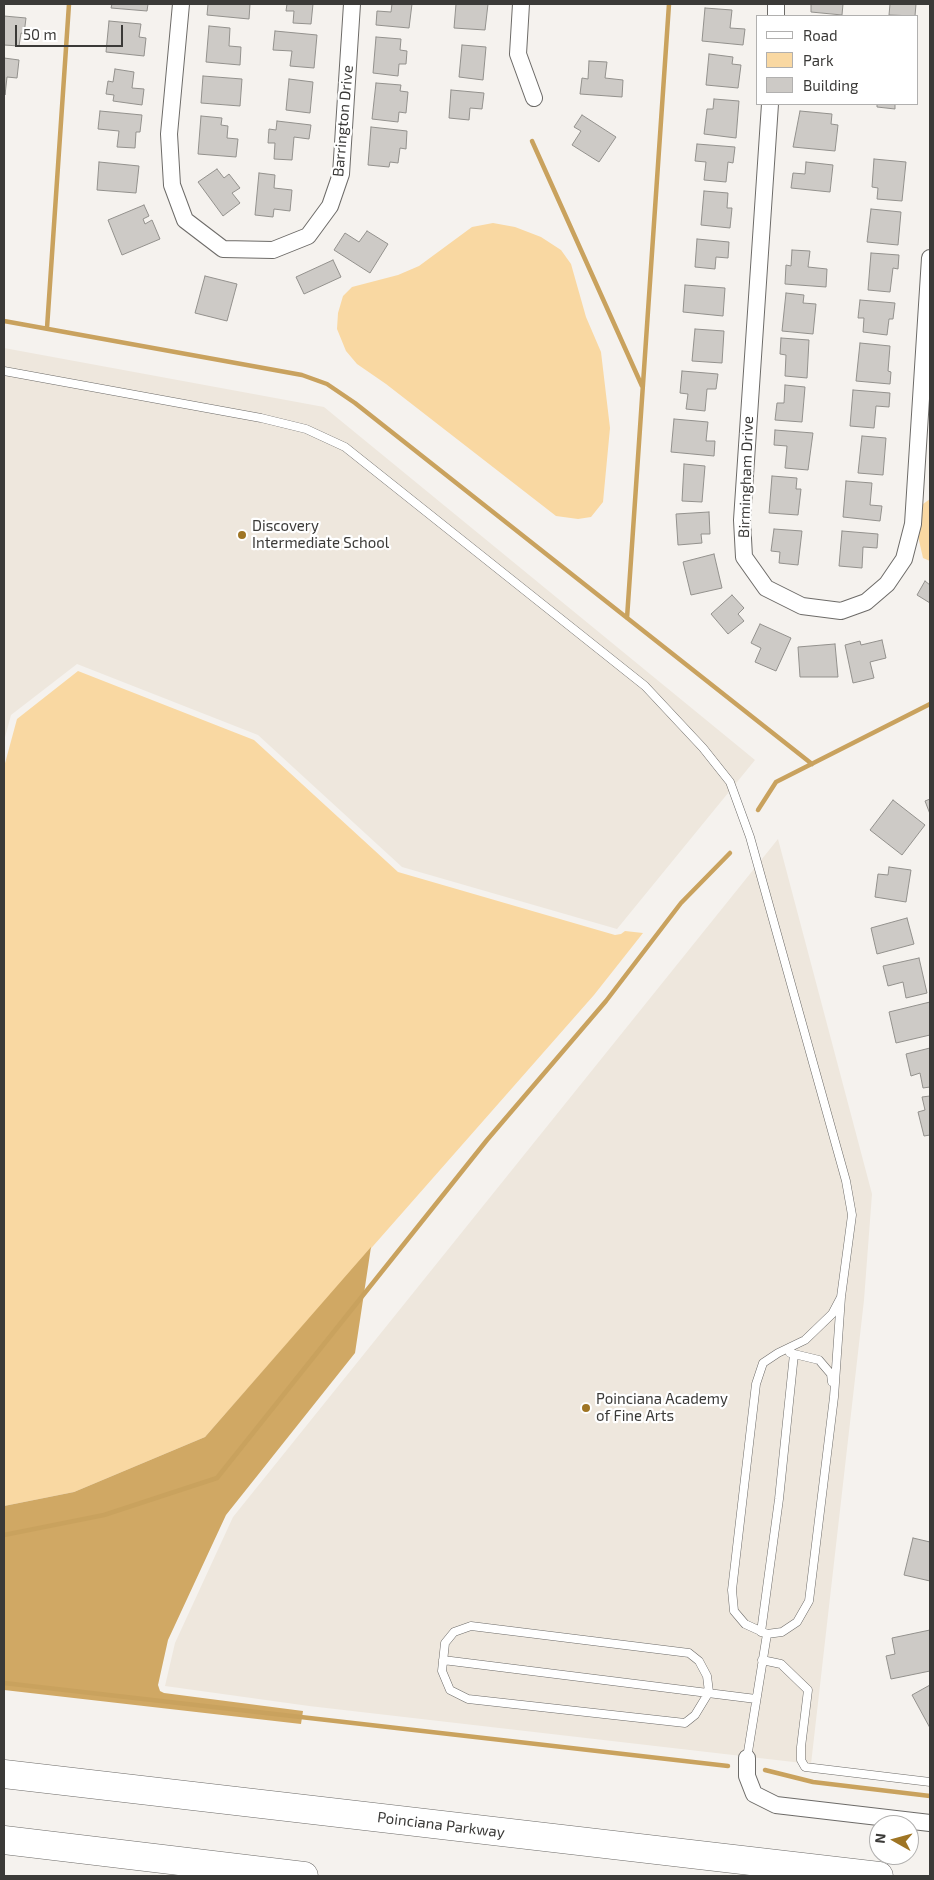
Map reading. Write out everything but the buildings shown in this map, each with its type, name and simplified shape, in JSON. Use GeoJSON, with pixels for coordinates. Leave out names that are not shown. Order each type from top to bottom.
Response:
{"type":"FeatureCollection","features":[{"type":"Feature","properties":{"kind":"highway","name":"Poinciana Parkway"},"geometry":{"type":"LineString","coordinates":[[4,1774],[879,1876]]}},
{"type":"Feature","properties":{"kind":"highway","name":"Poinciana Parkway"},"geometry":{"type":"LineString","coordinates":[[4,1787],[286,1826],[777,1876]]}},
{"type":"Feature","properties":{"kind":"highway"},"geometry":{"type":"LineString","coordinates":[[4,1840],[304,1876]]}},
{"type":"Feature","properties":{"kind":"street","name":"Barrington Drive"},"geometry":{"type":"LineString","coordinates":[[180,4],[169,134],[172,186],[185,220],[223,249],[274,250],[308,236],[330,206],[341,174],[352,4]]}},
{"type":"Feature","properties":{"kind":"street"},"geometry":{"type":"LineString","coordinates":[[522,4],[518,54],[534,98]]}},
{"type":"Feature","properties":{"kind":"street","name":"Birmingham Drive"},"geometry":{"type":"LineString","coordinates":[[770,105],[742,520],[744,557],[766,588],[802,606],[840,611],[866,602],[887,584],[904,558],[913,524],[930,258]]}},
{"type":"Feature","properties":{"kind":"street"},"geometry":{"type":"LineString","coordinates":[[747,1758],[747,1776],[754,1794],[776,1805],[930,1823]]}},
{"type":"Feature","properties":{"kind":"lane"},"geometry":{"type":"LineString","coordinates":[[4,371],[260,418],[306,429],[345,447],[645,686],[703,748],[730,782],[750,837],[846,1181],[852,1215],[841,1297],[834,1397],[809,1601],[797,1622],[782,1632],[764,1633],[745,1624],[734,1611],[732,1590],[756,1384],[763,1363],[778,1353],[805,1340],[832,1314],[841,1297]]}},
{"type":"Feature","properties":{"kind":"lane"},"geometry":{"type":"LineString","coordinates":[[778,1353],[794,1354],[819,1360],[831,1374],[834,1397]]}},
{"type":"Feature","properties":{"kind":"lane"},"geometry":{"type":"LineString","coordinates":[[747,1758],[762,1660],[768,1568],[779,1499],[794,1354]]}},
{"type":"Feature","properties":{"kind":"lane"},"geometry":{"type":"LineString","coordinates":[[471,1626],[689,1653],[699,1660],[710,1692],[695,1715],[685,1724],[468,1699],[450,1690],[442,1671],[444,1643],[454,1632],[471,1626]]}},
{"type":"Feature","properties":{"kind":"lane"},"geometry":{"type":"LineString","coordinates":[[443,1660],[756,1698]]}},
{"type":"Feature","properties":{"kind":"lane"},"geometry":{"type":"LineString","coordinates":[[762,1660],[781,1664],[808,1690],[801,1747],[801,1760],[805,1767],[930,1782]]}},
{"type":"Feature","properties":{"kind":"shaded area","name":"Discovery Intermediate School"},"geometry":{"type":"Polygon","coordinates":[[[4,348],[324,407],[755,760],[617,929],[402,867],[258,735],[77,664],[11,715],[4,741],[4,348]]]}},
{"type":"Feature","properties":{"kind":"shaded area","name":"Poinciana Academy of Fine Arts"},"geometry":{"type":"Polygon","coordinates":[[[778,839],[872,1194],[864,1300],[811,1764],[309,1706],[165,1686],[175,1643],[233,1517],[778,839]]]}},
{"type":"Feature","properties":{"kind":"shaded area"},"geometry":{"type":"Polygon","coordinates":[[[371,1247],[355,1353],[226,1515],[168,1640],[158,1685],[160,1691],[164,1693],[303,1711],[301,1724],[4,1690],[4,1506],[74,1492],[205,1437],[371,1247]]]}},
{"type":"Feature","properties":{"kind":"green space"},"geometry":{"type":"Polygon","coordinates":[[[493,223],[515,227],[541,237],[561,250],[571,264],[586,317],[601,352],[610,428],[603,502],[591,517],[578,519],[556,516],[386,384],[357,364],[346,351],[337,329],[338,313],[343,296],[352,287],[398,275],[419,266],[472,227],[493,223]]]}},
{"type":"Feature","properties":{"kind":"green space"},"geometry":{"type":"Polygon","coordinates":[[[930,499],[930,561],[923,558],[918,536],[923,504],[930,499]]]}},
{"type":"Feature","properties":{"kind":"green space"},"geometry":{"type":"Polygon","coordinates":[[[78,671],[254,740],[398,872],[615,935],[625,931],[643,933],[594,995],[205,1437],[74,1492],[4,1506],[4,767],[17,719],[78,671]]]}},
{"type":"Feature","properties":{"kind":"waterway"},"geometry":{"type":"LineString","coordinates":[[47,328],[69,4]]}},
{"type":"Feature","properties":{"kind":"waterway"},"geometry":{"type":"LineString","coordinates":[[627,618],[669,4]]}},
{"type":"Feature","properties":{"kind":"waterway"},"geometry":{"type":"LineString","coordinates":[[532,141],[642,386]]}},
{"type":"Feature","properties":{"kind":"waterway"},"geometry":{"type":"LineString","coordinates":[[4,321],[302,375],[327,384],[355,403],[812,764]]}},
{"type":"Feature","properties":{"kind":"waterway"},"geometry":{"type":"LineString","coordinates":[[758,810],[776,782],[930,704]]}},
{"type":"Feature","properties":{"kind":"waterway"},"geometry":{"type":"LineString","coordinates":[[4,1535],[104,1515],[217,1478],[487,1140],[606,1001],[681,903],[730,853]]}},
{"type":"Feature","properties":{"kind":"waterway"},"geometry":{"type":"LineString","coordinates":[[4,1683],[728,1766]]}},
{"type":"Feature","properties":{"kind":"waterway"},"geometry":{"type":"LineString","coordinates":[[765,1770],[813,1782],[930,1796]]}},
{"type":"Feature","properties":{"kind":"place","name":"Discovery Intermediate School"},"geometry":{"type":"Point","coordinates":[242,535]}},
{"type":"Feature","properties":{"kind":"place","name":"Poinciana Academy of Fine Arts"},"geometry":{"type":"Point","coordinates":[586,1408]}}]}
